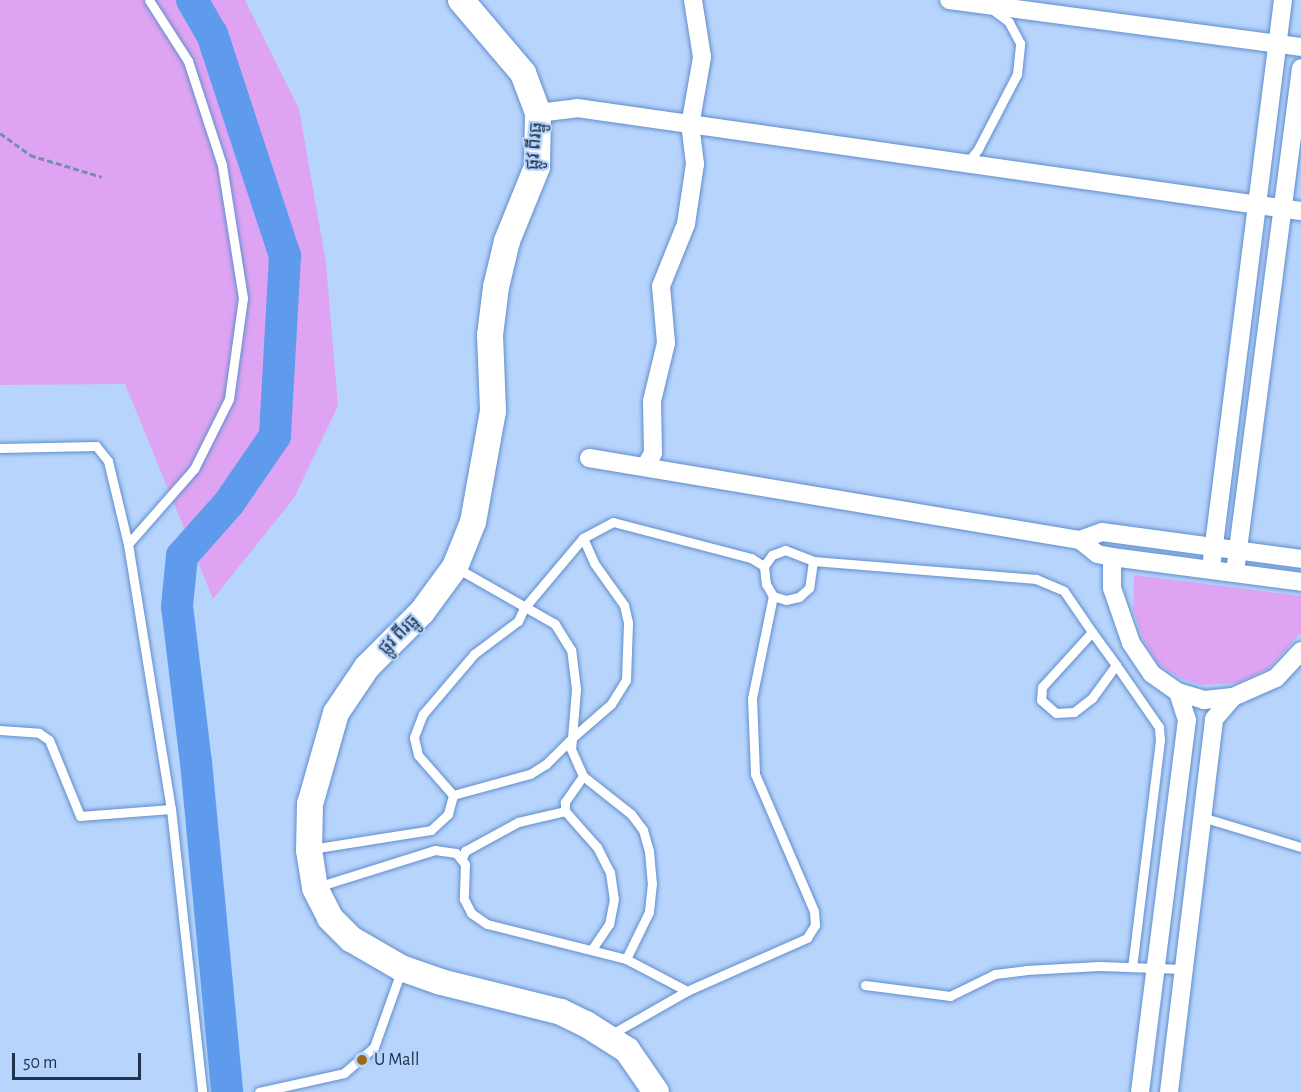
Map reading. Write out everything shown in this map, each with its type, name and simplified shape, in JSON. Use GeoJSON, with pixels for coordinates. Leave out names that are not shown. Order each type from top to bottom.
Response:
{"type":"FeatureCollection","features":[{"type":"Feature","properties":{"kind":"main road","name":"ផ្លូវ ពីរធ្នូ"},"geometry":{"type":"LineString","coordinates":[[461,0],[523,73],[538,113],[537,167],[507,241],[496,287],[490,335],[493,411],[485,470],[473,522],[455,567],[422,612],[367,667],[336,713],[310,804],[309,850],[315,888],[330,918],[351,939],[401,968],[441,982],[561,1012],[608,1036],[627,1050],[656,1092]]}},
{"type":"Feature","properties":{"kind":"street"},"geometry":{"type":"LineString","coordinates":[[645,467],[653,453],[652,401],[666,343],[661,286],[686,224],[695,164],[690,126],[702,57],[693,0]]}},
{"type":"Feature","properties":{"kind":"street"},"geometry":{"type":"LineString","coordinates":[[949,0],[1301,47]]}},
{"type":"Feature","properties":{"kind":"street"},"geometry":{"type":"LineString","coordinates":[[1211,568],[1283,0]]}},
{"type":"Feature","properties":{"kind":"street"},"geometry":{"type":"LineString","coordinates":[[1235,572],[1282,209],[1293,189],[1301,68]]}},
{"type":"Feature","properties":{"kind":"street"},"geometry":{"type":"LineString","coordinates":[[538,113],[577,108],[690,126],[1301,211]]}},
{"type":"Feature","properties":{"kind":"street"},"geometry":{"type":"LineString","coordinates":[[1260,184],[1293,189]]}},
{"type":"Feature","properties":{"kind":"street"},"geometry":{"type":"LineString","coordinates":[[589,458],[1080,540],[1102,532],[1301,559]]}},
{"type":"Feature","properties":{"kind":"street"},"geometry":{"type":"LineString","coordinates":[[1080,540],[1097,554],[1112,557],[1211,568],[1301,582]]}},
{"type":"Feature","properties":{"kind":"street"},"geometry":{"type":"LineString","coordinates":[[1112,557],[1112,588],[1131,643],[1152,674],[1178,692],[1204,700],[1233,697],[1276,678],[1301,651]]}},
{"type":"Feature","properties":{"kind":"street"},"geometry":{"type":"LineString","coordinates":[[1140,1092],[1188,720],[1178,692]]}},
{"type":"Feature","properties":{"kind":"street"},"geometry":{"type":"LineString","coordinates":[[1170,1092],[1214,719],[1233,697]]}},
{"type":"Feature","properties":{"kind":"lane"},"geometry":{"type":"LineString","coordinates":[[128,544],[194,469],[229,399],[243,298],[222,165],[188,61],[149,0]]}},
{"type":"Feature","properties":{"kind":"lane"},"geometry":{"type":"LineString","coordinates":[[966,164],[978,149],[1017,74],[1020,44],[1009,22],[988,5]]}},
{"type":"Feature","properties":{"kind":"lane"},"geometry":{"type":"LineString","coordinates":[[0,448],[96,446],[108,461],[128,544],[171,809],[202,1092]]}},
{"type":"Feature","properties":{"kind":"lane"},"geometry":{"type":"LineString","coordinates":[[309,850],[431,830],[452,807],[453,795],[418,755],[414,737],[423,714],[474,654],[518,621],[524,608],[583,538],[613,522],[751,558],[764,566]]}},
{"type":"Feature","properties":{"kind":"lane"},"geometry":{"type":"LineString","coordinates":[[453,795],[530,774],[611,704],[626,680],[630,649],[624,605],[594,563],[583,538]]}},
{"type":"Feature","properties":{"kind":"lane"},"geometry":{"type":"LineString","coordinates":[[608,1036],[687,991],[807,938],[815,925],[814,912],[755,774],[752,698],[773,596],[766,584],[764,566],[772,555],[785,550],[813,561],[1036,579],[1064,591],[1159,727],[1160,740],[1132,967]]}},
{"type":"Feature","properties":{"kind":"lane"},"geometry":{"type":"LineString","coordinates":[[773,596],[786,600],[799,597],[809,588],[813,561]]}},
{"type":"Feature","properties":{"kind":"lane"},"geometry":{"type":"LineString","coordinates":[[455,567],[555,624],[571,650],[576,689],[572,738],[574,761],[583,776],[631,814],[643,830],[649,851],[652,883],[649,912],[626,959]]}},
{"type":"Feature","properties":{"kind":"lane"},"geometry":{"type":"LineString","coordinates":[[1092,632],[1042,687],[1041,700],[1056,713],[1074,712],[1092,698],[1116,665]]}},
{"type":"Feature","properties":{"kind":"lane"},"geometry":{"type":"LineString","coordinates":[[0,730],[39,733],[49,740],[80,816],[171,809]]}},
{"type":"Feature","properties":{"kind":"lane"},"geometry":{"type":"LineString","coordinates":[[583,776],[565,802],[565,811],[597,847],[610,872],[614,899],[609,924],[593,948]]}},
{"type":"Feature","properties":{"kind":"lane"},"geometry":{"type":"LineString","coordinates":[[565,811],[518,822],[465,851],[462,859],[464,899],[471,913],[487,924],[593,948],[626,959],[687,991]]}},
{"type":"Feature","properties":{"kind":"lane"},"geometry":{"type":"LineString","coordinates":[[1202,817],[1301,848]]}},
{"type":"Feature","properties":{"kind":"lane"},"geometry":{"type":"LineString","coordinates":[[431,830],[435,850]]}},
{"type":"Feature","properties":{"kind":"lane"},"geometry":{"type":"LineString","coordinates":[[315,888],[435,850],[456,853],[462,859]]}},
{"type":"Feature","properties":{"kind":"lane"},"geometry":{"type":"LineString","coordinates":[[865,985],[950,996],[995,974],[1132,967],[1184,969]]}},
{"type":"Feature","properties":{"kind":"lane"},"geometry":{"type":"LineString","coordinates":[[259,1092],[344,1073],[365,1055],[374,1047],[401,968]]}},
{"type":"Feature","properties":{"kind":"path"},"geometry":{"type":"LineString","coordinates":[[0,133],[30,155],[102,177]]}},
{"type":"Feature","properties":{"kind":"shaded area"},"geometry":{"type":"Polygon","coordinates":[[[0,0],[245,0],[299,109],[326,263],[338,406],[294,498],[213,599],[125,384],[0,385],[0,0]]]}},
{"type":"Feature","properties":{"kind":"shaded area"},"geometry":{"type":"Polygon","coordinates":[[[1134,575],[1301,596],[1301,633],[1268,669],[1238,683],[1202,685],[1180,678],[1158,664],[1142,637],[1133,610],[1134,575]]]}},
{"type":"Feature","properties":{"kind":"waterway"},"geometry":{"type":"LineString","coordinates":[[192,0],[212,34],[285,256],[275,436],[229,503],[182,556],[177,606],[196,762],[227,1092]]}},
{"type":"Feature","properties":{"kind":"place","name":"U Mall"},"geometry":{"type":"Point","coordinates":[362,1060]}}]}
